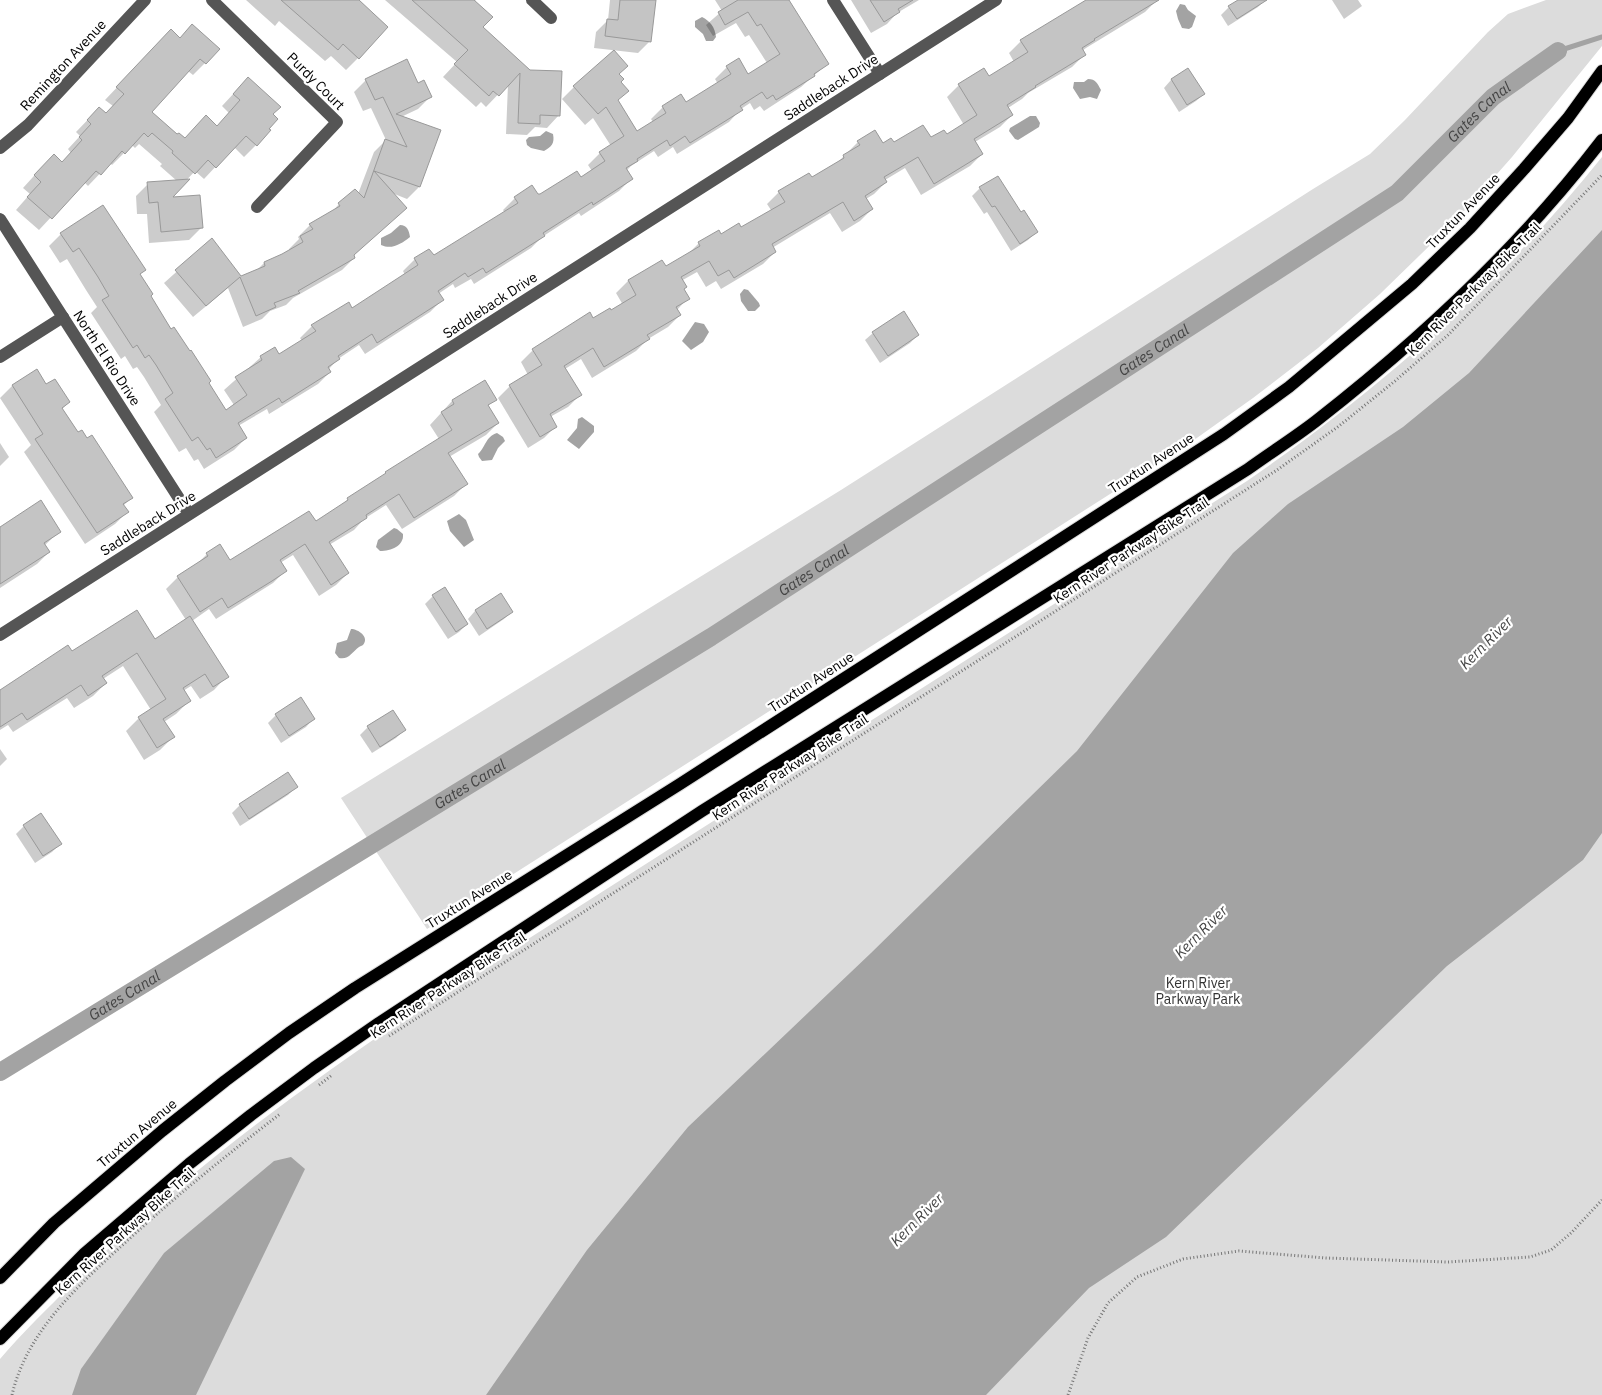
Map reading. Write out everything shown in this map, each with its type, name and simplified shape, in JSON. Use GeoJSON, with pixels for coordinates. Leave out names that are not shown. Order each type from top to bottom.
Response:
{"type":"FeatureCollection","features":[{"type":"Feature","properties":{"kind":"main road","name":"Truxtun Avenue"},"geometry":{"type":"LineString","coordinates":[[0,1278],[54,1223],[162,1131],[289,1033],[355,988],[680,784],[1224,434],[1289,387],[1412,284],[1470,228],[1568,118],[1602,71]]}},
{"type":"Feature","properties":{"kind":"main road"},"geometry":{"type":"LineString","coordinates":[[0,1339],[84,1253],[189,1164],[314,1068],[379,1023],[702,811],[1248,469],[1316,421],[1441,316],[1551,202],[1602,140]]}},
{"type":"Feature","properties":{"kind":"street","name":"Remington Avenue"},"geometry":{"type":"LineString","coordinates":[[0,148],[28,125],[145,0]]}},
{"type":"Feature","properties":{"kind":"street","name":"Purdy Court"},"geometry":{"type":"LineString","coordinates":[[212,0],[337,122],[257,207]]}},
{"type":"Feature","properties":{"kind":"street"},"geometry":{"type":"LineString","coordinates":[[532,0],[551,18]]}},
{"type":"Feature","properties":{"kind":"street"},"geometry":{"type":"LineString","coordinates":[[833,0],[880,74]]}},
{"type":"Feature","properties":{"kind":"street","name":"Saddleback Drive"},"geometry":{"type":"LineString","coordinates":[[0,635],[996,0]]}},
{"type":"Feature","properties":{"kind":"street","name":"North El Rio Drive"},"geometry":{"type":"LineString","coordinates":[[0,218],[189,514]]}},
{"type":"Feature","properties":{"kind":"street"},"geometry":{"type":"LineString","coordinates":[[0,357],[63,317]]}},
{"type":"Feature","properties":{"kind":"path","name":"Kern River Parkway Bike Trail"},"geometry":{"type":"LineString","coordinates":[[387,1037],[1277,470],[1339,426],[1448,335],[1602,175]]}},
{"type":"Feature","properties":{"kind":"path"},"geometry":{"type":"LineString","coordinates":[[318,1086],[333,1075]]}},
{"type":"Feature","properties":{"kind":"path","name":"Kern River Parkway Bike Trail"},"geometry":{"type":"LineString","coordinates":[[12,1395],[15,1381],[33,1345],[57,1309],[82,1282],[157,1214],[287,1108]]}},
{"type":"Feature","properties":{"kind":"path"},"geometry":{"type":"LineString","coordinates":[[1068,1395],[1088,1338],[1108,1303],[1137,1278],[1183,1259],[1239,1250],[1326,1258],[1448,1262],[1530,1257],[1551,1250],[1571,1233],[1602,1200]]}},
{"type":"Feature","properties":{"kind":"green space"},"geometry":{"type":"Polygon","coordinates":[[[1546,0],[1602,0],[1602,46],[1512,157],[1458,218],[1380,294],[1318,348],[1253,398],[1187,445],[427,929],[341,798],[841,490],[1370,154],[1405,120],[1488,32],[1508,14],[1546,0]]]}},
{"type":"Feature","properties":{"kind":"green space","name":"Kern River Parkway Park"},"geometry":{"type":"Polygon","coordinates":[[[1602,157],[1602,1395],[0,1395],[0,1359],[18,1339],[113,1244],[241,1136],[331,1069],[423,1006],[1247,481],[1296,446],[1391,371],[1481,291],[1523,248],[1602,157]]]}},
{"type":"Feature","properties":{"kind":"water"},"geometry":{"type":"Polygon","coordinates":[[[1180,4],[1185,5],[1196,16],[1192,27],[1189,29],[1182,28],[1178,19],[1176,11],[1180,4]]]}},
{"type":"Feature","properties":{"kind":"water"},"geometry":{"type":"Polygon","coordinates":[[[702,17],[710,22],[713,27],[716,37],[713,41],[706,41],[703,34],[695,27],[695,21],[702,17]]]}},
{"type":"Feature","properties":{"kind":"water"},"geometry":{"type":"Polygon","coordinates":[[[1088,79],[1095,81],[1101,90],[1097,99],[1090,97],[1080,99],[1073,88],[1074,82],[1084,82],[1088,79]]]}},
{"type":"Feature","properties":{"kind":"water"},"geometry":{"type":"Polygon","coordinates":[[[1030,116],[1036,116],[1040,123],[1039,127],[1018,140],[1015,139],[1009,131],[1010,128],[1030,116]]]}},
{"type":"Feature","properties":{"kind":"water"},"geometry":{"type":"Polygon","coordinates":[[[546,131],[553,134],[553,143],[549,148],[544,151],[527,145],[526,140],[529,137],[540,136],[546,131]]]}},
{"type":"Feature","properties":{"kind":"water"},"geometry":{"type":"Polygon","coordinates":[[[400,225],[407,228],[410,237],[393,247],[381,245],[381,238],[391,233],[400,225]]]}},
{"type":"Feature","properties":{"kind":"water","name":"Kern River"},"geometry":{"type":"Polygon","coordinates":[[[1602,230],[1602,833],[1583,860],[1447,966],[1166,1237],[1089,1288],[986,1395],[486,1395],[587,1250],[688,1127],[871,953],[1077,751],[1233,553],[1288,504],[1403,427],[1469,373],[1602,230]]]}},
{"type":"Feature","properties":{"kind":"water"},"geometry":{"type":"Polygon","coordinates":[[[744,289],[748,290],[759,303],[760,306],[755,311],[748,311],[741,301],[740,294],[744,289]]]}},
{"type":"Feature","properties":{"kind":"water"},"geometry":{"type":"Polygon","coordinates":[[[695,322],[704,324],[709,332],[703,342],[691,350],[682,341],[695,322]]]}},
{"type":"Feature","properties":{"kind":"water"},"geometry":{"type":"Polygon","coordinates":[[[582,417],[594,426],[594,432],[579,449],[567,440],[577,428],[578,419],[582,417]]]}},
{"type":"Feature","properties":{"kind":"water"},"geometry":{"type":"Polygon","coordinates":[[[497,433],[505,441],[498,448],[492,460],[482,461],[478,454],[490,437],[497,433]]]}},
{"type":"Feature","properties":{"kind":"water"},"geometry":{"type":"Polygon","coordinates":[[[459,514],[466,520],[474,540],[464,547],[450,531],[447,521],[459,514]]]}},
{"type":"Feature","properties":{"kind":"water"},"geometry":{"type":"Polygon","coordinates":[[[394,528],[403,534],[401,542],[392,549],[380,551],[376,547],[378,540],[394,528]]]}},
{"type":"Feature","properties":{"kind":"water"},"geometry":{"type":"Polygon","coordinates":[[[351,629],[357,630],[362,634],[365,642],[348,657],[339,658],[335,653],[337,643],[347,640],[351,629]]]}},
{"type":"Feature","properties":{"kind":"water"},"geometry":{"type":"Polygon","coordinates":[[[291,1157],[305,1169],[196,1395],[72,1395],[81,1369],[164,1253],[274,1161],[291,1157]]]}},
{"type":"Feature","properties":{"kind":"building"},"geometry":{"type":"Polygon","coordinates":[[[281,0],[359,0],[388,27],[359,59],[343,44],[338,50],[281,0]]]}},
{"type":"Feature","properties":{"kind":"building"},"geometry":{"type":"Polygon","coordinates":[[[412,0],[474,0],[493,17],[483,27],[530,70],[562,71],[560,116],[540,115],[540,124],[518,123],[520,73],[499,96],[493,91],[489,96],[454,64],[468,50],[412,0]]]}},
{"type":"Feature","properties":{"kind":"building"},"geometry":{"type":"Polygon","coordinates":[[[620,0],[656,0],[651,42],[605,36],[607,19],[618,20],[620,0]]]}},
{"type":"Feature","properties":{"kind":"building"},"geometry":{"type":"Polygon","coordinates":[[[738,0],[789,0],[829,64],[814,74],[815,76],[776,100],[773,95],[767,99],[762,92],[740,106],[743,110],[690,143],[685,136],[670,146],[667,140],[637,159],[638,161],[626,168],[633,179],[593,205],[592,202],[543,233],[545,236],[486,273],[483,268],[468,277],[465,273],[438,291],[444,300],[377,343],[372,334],[338,356],[340,359],[328,367],[331,372],[282,403],[279,398],[238,423],[247,438],[216,458],[210,448],[207,450],[198,437],[192,441],[165,399],[173,393],[156,365],[149,355],[145,358],[137,345],[133,348],[102,300],[109,296],[98,277],[79,248],[73,252],[60,233],[103,205],[146,270],[140,274],[153,294],[151,296],[171,329],[174,327],[191,350],[211,381],[209,383],[226,410],[247,395],[235,377],[262,360],[260,356],[275,347],[279,354],[316,331],[311,325],[349,302],[352,308],[418,265],[414,258],[429,249],[434,255],[518,203],[514,197],[532,185],[540,194],[577,171],[581,177],[605,161],[599,152],[624,136],[606,107],[598,114],[573,86],[614,50],[628,66],[619,74],[624,79],[621,82],[629,91],[618,100],[637,131],[666,113],[662,106],[681,94],[686,102],[731,74],[726,66],[739,58],[748,74],[780,54],[761,24],[757,26],[748,12],[725,25],[718,12],[738,0]]]}},
{"type":"Feature","properties":{"kind":"building"},"geometry":{"type":"Polygon","coordinates":[[[870,0],[913,0],[898,9],[900,12],[884,22],[870,0]]]}},
{"type":"Feature","properties":{"kind":"building"},"geometry":{"type":"Polygon","coordinates":[[[1086,0],[1159,0],[1094,39],[1082,48],[1086,55],[1007,105],[1013,115],[974,139],[983,154],[934,184],[918,157],[884,177],[887,182],[865,196],[873,209],[854,221],[843,202],[772,244],[776,252],[734,278],[729,270],[718,276],[709,261],[681,277],[687,287],[684,289],[690,299],[676,307],[681,315],[647,335],[650,339],[604,367],[593,348],[564,366],[582,395],[550,414],[557,427],[540,437],[509,385],[542,365],[532,349],[590,312],[593,318],[636,295],[628,280],[662,260],[666,266],[700,246],[698,242],[719,230],[721,234],[739,223],[741,227],[785,202],[778,191],[809,173],[812,177],[844,158],[843,155],[860,145],[857,141],[875,130],[883,143],[891,138],[894,142],[923,125],[931,137],[944,130],[947,134],[977,115],[958,84],[984,68],[989,76],[1028,52],[1020,40],[1086,0]]]}},
{"type":"Feature","properties":{"kind":"building"},"geometry":{"type":"Polygon","coordinates":[[[1238,0],[1267,0],[1237,19],[1228,6],[1238,0]]]}},
{"type":"Feature","properties":{"kind":"building"},"geometry":{"type":"Polygon","coordinates":[[[192,24],[220,49],[206,64],[200,59],[152,112],[177,134],[179,133],[185,138],[206,115],[217,126],[240,100],[233,94],[248,77],[281,107],[273,114],[278,119],[269,129],[271,130],[257,146],[246,136],[216,168],[208,160],[195,174],[152,133],[148,137],[144,133],[125,154],[122,151],[101,175],[96,171],[52,219],[27,197],[41,182],[34,175],[54,154],[62,162],[82,140],[79,137],[91,124],[87,120],[99,107],[106,113],[124,94],[116,87],[171,29],[180,38],[192,24]]]}},
{"type":"Feature","properties":{"kind":"building"},"geometry":{"type":"Polygon","coordinates":[[[407,59],[418,83],[424,80],[432,97],[396,114],[441,130],[420,187],[374,171],[407,208],[354,255],[355,258],[298,291],[300,293],[274,303],[276,307],[256,316],[240,277],[206,306],[175,270],[212,238],[241,276],[265,266],[264,262],[303,242],[300,236],[313,229],[309,224],[340,206],[338,203],[355,189],[364,198],[385,139],[407,147],[383,97],[375,100],[365,79],[407,59]]]}},
{"type":"Feature","properties":{"kind":"building"},"geometry":{"type":"Polygon","coordinates":[[[1188,68],[1205,94],[1187,105],[1171,79],[1188,68]]]}},
{"type":"Feature","properties":{"kind":"building"},"geometry":{"type":"Polygon","coordinates":[[[998,176],[1021,212],[1024,210],[1038,232],[1020,244],[995,206],[992,207],[979,187],[998,176]]]}},
{"type":"Feature","properties":{"kind":"building"},"geometry":{"type":"Polygon","coordinates":[[[190,179],[173,197],[200,195],[203,228],[161,232],[158,202],[149,203],[147,182],[190,179]]]}},
{"type":"Feature","properties":{"kind":"building"},"geometry":{"type":"Polygon","coordinates":[[[904,311],[919,335],[888,356],[872,332],[904,311]]]}},
{"type":"Feature","properties":{"kind":"building"},"geometry":{"type":"Polygon","coordinates":[[[37,369],[46,384],[55,379],[70,402],[62,408],[78,432],[82,430],[87,438],[92,435],[133,498],[123,504],[129,512],[97,533],[35,439],[43,434],[12,385],[37,369]]]}},
{"type":"Feature","properties":{"kind":"building"},"geometry":{"type":"Polygon","coordinates":[[[485,380],[497,400],[488,405],[499,423],[448,453],[468,484],[414,518],[399,494],[366,515],[367,518],[329,542],[349,573],[331,585],[305,544],[280,560],[287,571],[272,581],[228,608],[222,598],[200,612],[177,576],[208,556],[206,553],[220,544],[230,560],[309,511],[316,521],[385,472],[452,430],[441,412],[454,404],[452,400],[485,380]]]}},
{"type":"Feature","properties":{"kind":"building"},"geometry":{"type":"Polygon","coordinates":[[[41,500],[61,532],[44,543],[50,552],[0,584],[0,527],[41,500]]]}},
{"type":"Feature","properties":{"kind":"building"},"geometry":{"type":"Polygon","coordinates":[[[445,587],[468,624],[456,632],[432,595],[445,587]]]}},
{"type":"Feature","properties":{"kind":"building"},"geometry":{"type":"Polygon","coordinates":[[[501,593],[513,612],[487,629],[475,610],[501,593]]]}},
{"type":"Feature","properties":{"kind":"building"},"geometry":{"type":"Polygon","coordinates":[[[137,610],[155,639],[190,616],[229,677],[213,687],[205,674],[183,688],[191,701],[163,719],[175,737],[157,748],[138,717],[166,699],[137,653],[102,676],[107,683],[88,696],[81,685],[27,720],[22,713],[0,727],[0,690],[68,645],[72,651],[137,610]]]}},
{"type":"Feature","properties":{"kind":"building"},"geometry":{"type":"Polygon","coordinates":[[[301,697],[315,719],[289,736],[275,714],[301,697]]]}},
{"type":"Feature","properties":{"kind":"building"},"geometry":{"type":"Polygon","coordinates":[[[393,710],[406,730],[380,747],[367,726],[393,710]]]}},
{"type":"Feature","properties":{"kind":"building"},"geometry":{"type":"Polygon","coordinates":[[[288,772],[298,787],[249,819],[239,804],[288,772]]]}},
{"type":"Feature","properties":{"kind":"building"},"geometry":{"type":"Polygon","coordinates":[[[41,813],[62,844],[43,856],[23,825],[41,813]]]}},
{"type":"Feature","properties":{"kind":"waterway","name":"Gates Canal"},"geometry":{"type":"LineString","coordinates":[[1558,51],[1602,37]]}},
{"type":"Feature","properties":{"kind":"waterway","name":"Gates Canal"},"geometry":{"type":"LineString","coordinates":[[0,1072],[711,637],[1397,193],[1493,97],[1558,51]]}}]}
